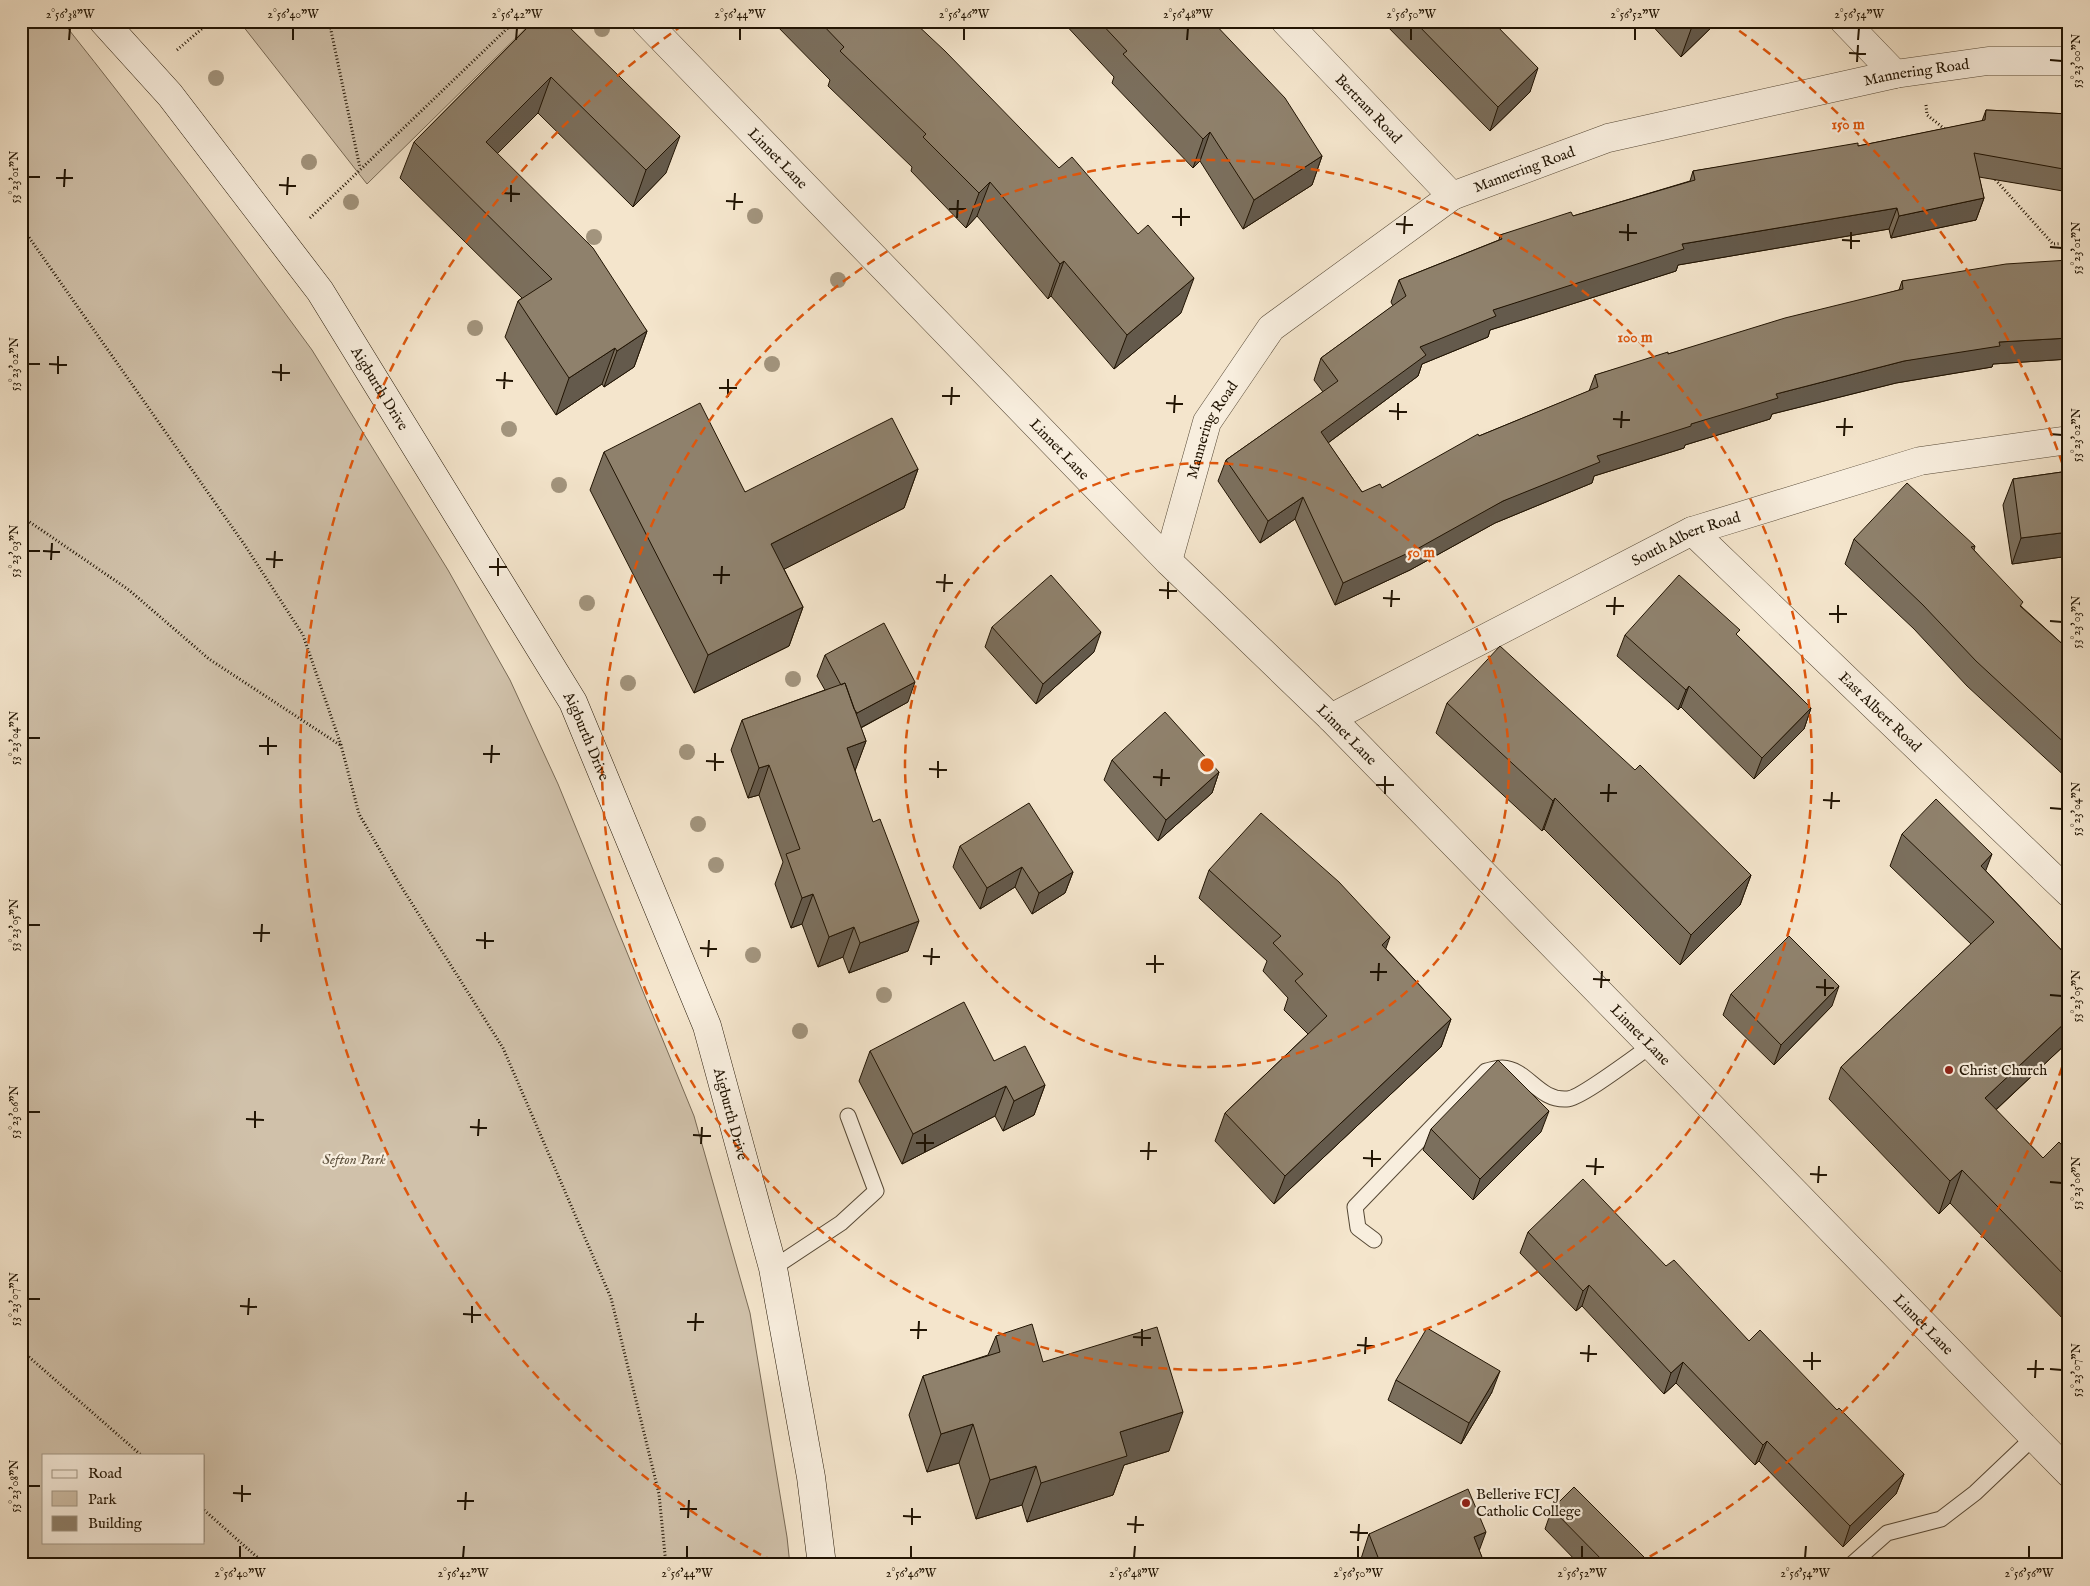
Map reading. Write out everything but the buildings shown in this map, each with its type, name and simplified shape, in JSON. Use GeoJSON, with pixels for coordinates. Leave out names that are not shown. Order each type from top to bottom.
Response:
{"type":"FeatureCollection","features":[{"type":"Feature","properties":{"kind":"street","name":"Aigburth Drive"},"geometry":{"type":"LineString","coordinates":[[103,21],[176,102],[320,291],[573,702],[707,1026],[773,1268],[811,1477],[822,1565]]}},
{"type":"Feature","properties":{"kind":"street","name":"Linnet Lane"},"geometry":{"type":"LineString","coordinates":[[645,21],[1168,561],[1331,718],[2069,1472]]}},
{"type":"Feature","properties":{"kind":"street","name":"Bertram Road"},"geometry":{"type":"LineString","coordinates":[[1285,21],[1452,196]]}},
{"type":"Feature","properties":{"kind":"street"},"geometry":{"type":"LineString","coordinates":[[1844,21],[1907,72]]}},
{"type":"Feature","properties":{"kind":"street","name":"Mannering Road"},"geometry":{"type":"LineString","coordinates":[[1168,561],[1207,422],[1271,328],[1452,196],[1608,138],[1907,72],[1988,61],[2069,61]]}},
{"type":"Feature","properties":{"kind":"street","name":"South Albert Road"},"geometry":{"type":"LineString","coordinates":[[1331,718],[1692,531],[1920,461],[2069,440]]}},
{"type":"Feature","properties":{"kind":"street","name":"East Albert Road"},"geometry":{"type":"LineString","coordinates":[[1692,531],[2069,893]]}},
{"type":"Feature","properties":{"kind":"lane"},"geometry":{"type":"LineString","coordinates":[[1374,1240],[1358,1228],[1355,1207],[1486,1071],[1502,1068],[1516,1072],[1539,1091],[1555,1098],[1569,1100],[1597,1084],[1652,1045]]}},
{"type":"Feature","properties":{"kind":"lane"},"geometry":{"type":"LineString","coordinates":[[773,1268],[841,1223],[876,1191],[848,1116]]}},
{"type":"Feature","properties":{"kind":"lane"},"geometry":{"type":"LineString","coordinates":[[1851,1565],[1887,1533],[1941,1519],[1975,1493],[2035,1436]]}},
{"type":"Feature","properties":{"kind":"path"},"geometry":{"type":"LineString","coordinates":[[150,72],[211,21]]}},
{"type":"Feature","properties":{"kind":"path"},"geometry":{"type":"LineString","coordinates":[[271,21],[331,28]]}},
{"type":"Feature","properties":{"kind":"path"},"geometry":{"type":"LineString","coordinates":[[329,21],[360,169]]}},
{"type":"Feature","properties":{"kind":"path"},"geometry":{"type":"LineString","coordinates":[[284,244],[515,21]]}},
{"type":"Feature","properties":{"kind":"path"},"geometry":{"type":"LineString","coordinates":[[1907,72],[1928,115],[1950,134]]}},
{"type":"Feature","properties":{"kind":"path"},"geometry":{"type":"LineString","coordinates":[[1990,174],[2053,244],[2069,243]]}},
{"type":"Feature","properties":{"kind":"path"},"geometry":{"type":"LineString","coordinates":[[21,226],[239,536],[303,635],[341,745],[359,814],[399,883],[502,1048],[611,1298],[659,1494],[666,1565]]}},
{"type":"Feature","properties":{"kind":"path"},"geometry":{"type":"LineString","coordinates":[[21,516],[129,590],[209,659],[341,745]]}},
{"type":"Feature","properties":{"kind":"path"},"geometry":{"type":"LineString","coordinates":[[21,1350],[139,1454]]}},
{"type":"Feature","properties":{"kind":"path"},"geometry":{"type":"LineString","coordinates":[[205,1511],[266,1565]]}},
{"type":"Feature","properties":{"kind":"green space","name":"Sefton Park"},"geometry":{"type":"Polygon","coordinates":[[[21,21],[62,21],[251,267],[312,350],[448,570],[510,680],[558,784],[694,1116],[750,1313],[790,1565],[21,1565],[21,21]]]}},
{"type":"Feature","properties":{"kind":"green space"},"geometry":{"type":"Polygon","coordinates":[[[239,21],[533,21],[367,184],[239,21]]]}},
{"type":"Feature","properties":{"kind":"place","name":"Christ Church"},"geometry":{"type":"Point","coordinates":[1949,1070]}},
{"type":"Feature","properties":{"kind":"place","name":"Bellerive FCJ Catholic College"},"geometry":{"type":"Point","coordinates":[1466,1503]}}]}
